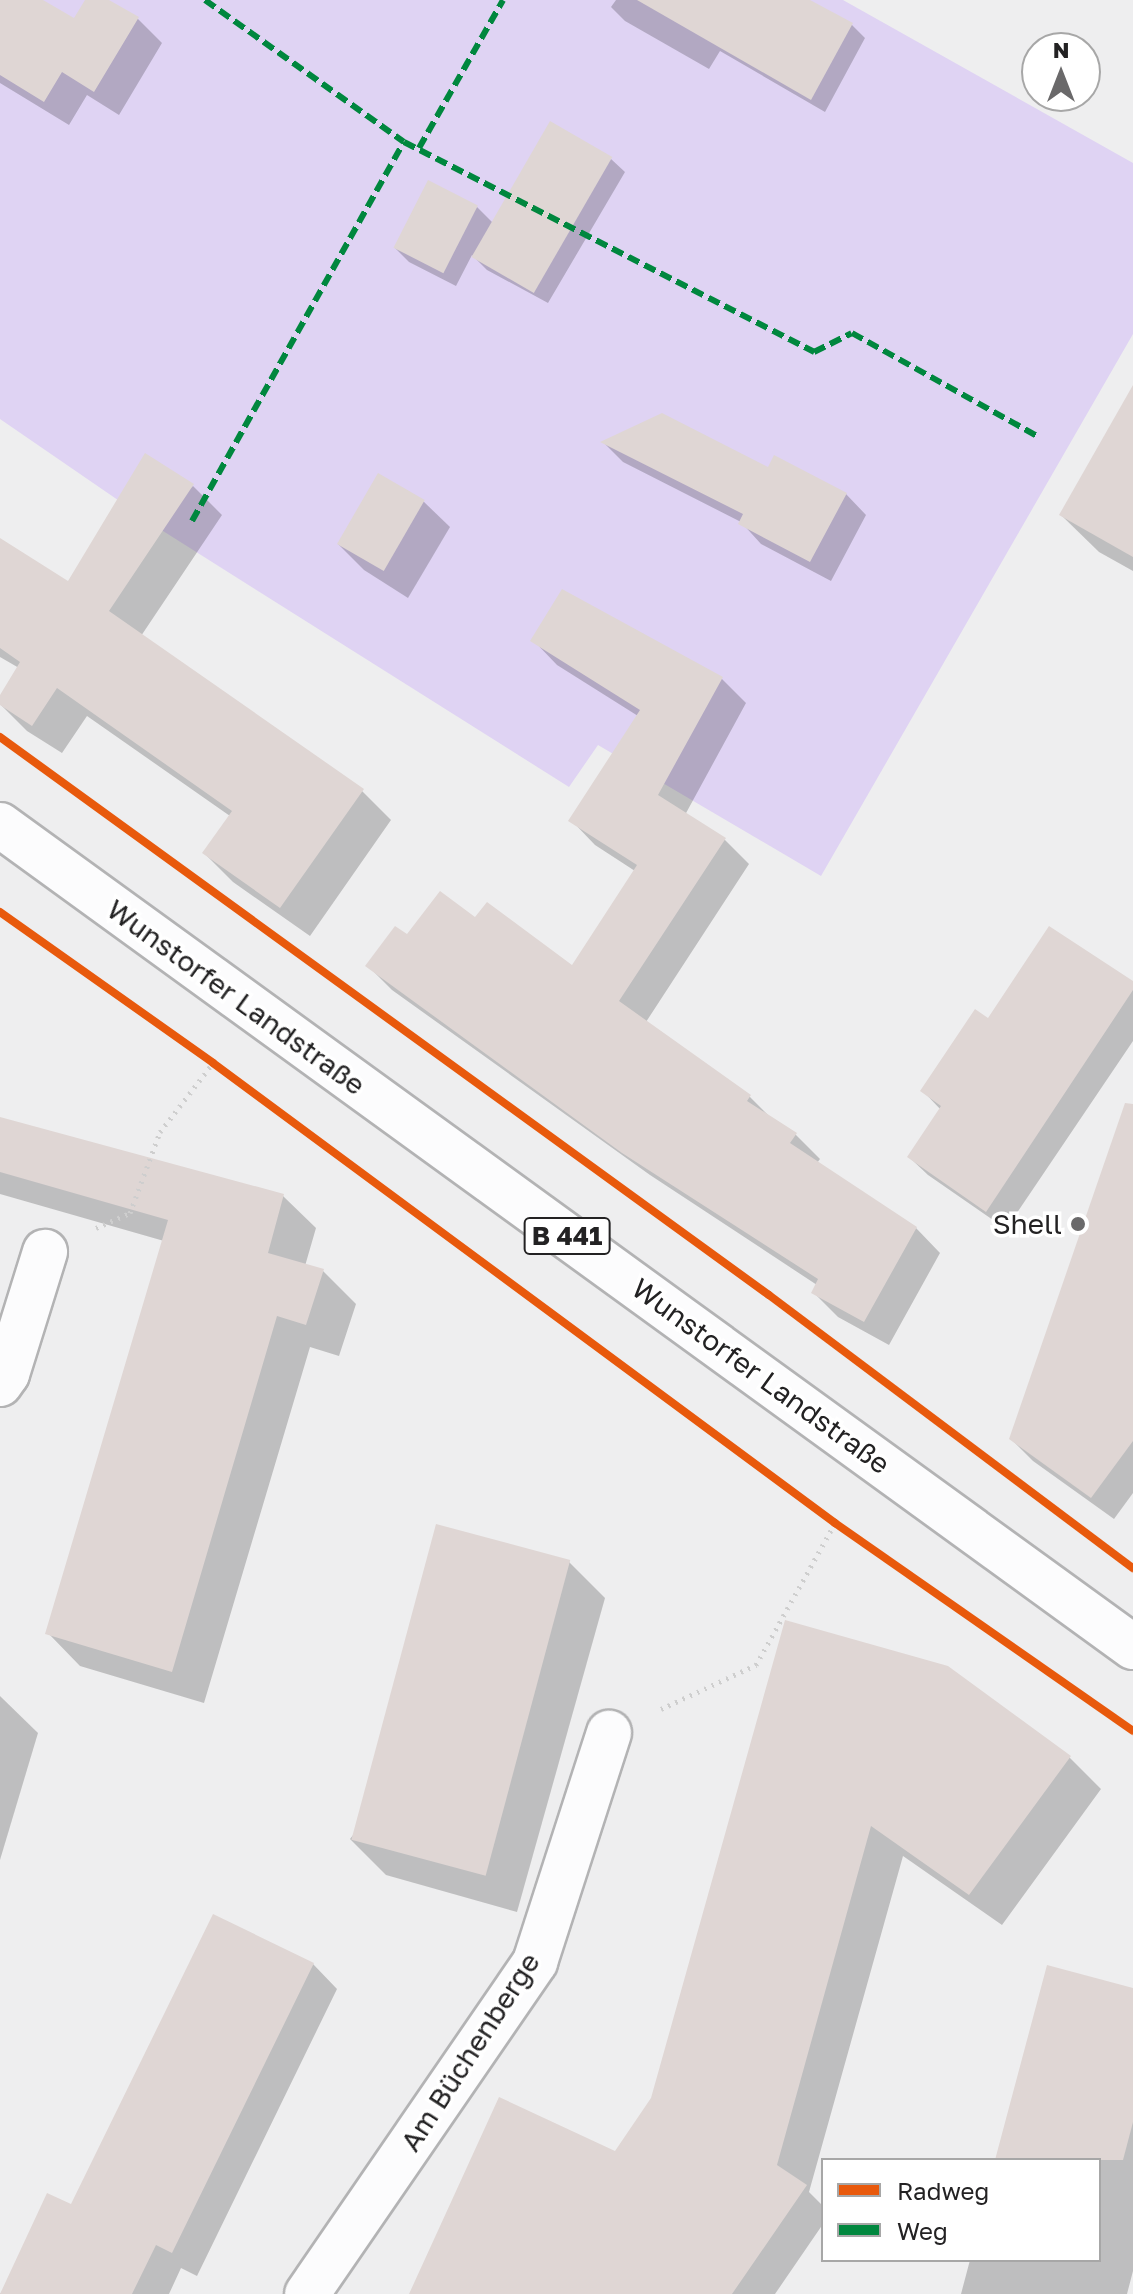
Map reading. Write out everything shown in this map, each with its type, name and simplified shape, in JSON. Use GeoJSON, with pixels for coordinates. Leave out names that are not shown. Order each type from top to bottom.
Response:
{"type":"FeatureCollection","features":[{"type":"Feature","properties":{"kind":"main road","name":"Wunstorfer Landstraße"},"geometry":{"type":"LineString","coordinates":[[0,825],[1133,1647]]}},
{"type":"Feature","properties":{"kind":"main road"},"geometry":{"type":"LineString","coordinates":[[0,1384],[7,1374],[45,1252]]}},
{"type":"Feature","properties":{"kind":"main road","name":"Am Büchenberge"},"geometry":{"type":"LineString","coordinates":[[307,2294],[535,1962],[609,1733]]}},
{"type":"Feature","properties":{"kind":"path"},"geometry":{"type":"LineString","coordinates":[[45,1252],[130,1213],[160,1132],[213,1063]]}},
{"type":"Feature","properties":{"kind":"path"},"geometry":{"type":"LineString","coordinates":[[609,1733],[756,1665],[835,1523]]}},
{"type":"Feature","properties":{"kind":"shaded area"},"geometry":{"type":"Polygon","coordinates":[[[0,0],[843,0],[1021,100],[1021,112],[1042,112],[1133,163],[1133,334],[821,876],[598,745],[569,787],[163,531],[0,419],[0,0]]]}},
{"type":"Feature","properties":{"kind":"building"},"geometry":{"type":"Polygon","coordinates":[[[0,0],[43,0],[74,18],[85,0],[109,0],[139,17],[94,92],[62,72],[44,102],[0,75],[0,0]]]}},
{"type":"Feature","properties":{"kind":"building"},"geometry":{"type":"Polygon","coordinates":[[[637,0],[810,0],[853,23],[811,100],[637,0]]]}},
{"type":"Feature","properties":{"kind":"building"},"geometry":{"type":"Polygon","coordinates":[[[550,121],[612,157],[534,293],[472,257],[550,121]]]}},
{"type":"Feature","properties":{"kind":"building"},"geometry":{"type":"Polygon","coordinates":[[[428,180],[478,205],[443,273],[393,248],[428,180]]]}},
{"type":"Feature","properties":{"kind":"building"},"geometry":{"type":"Polygon","coordinates":[[[1133,385],[1133,557],[1059,515],[1133,385]]]}},
{"type":"Feature","properties":{"kind":"building"},"geometry":{"type":"Polygon","coordinates":[[[662,413],[768,467],[774,455],[847,493],[810,562],[738,524],[743,514],[600,442],[662,413]]]}},
{"type":"Feature","properties":{"kind":"building"},"geometry":{"type":"Polygon","coordinates":[[[145,453],[194,484],[109,611],[364,789],[280,908],[202,853],[232,811],[57,688],[32,726],[0,705],[0,695],[20,662],[0,648],[0,538],[68,581],[145,453]]]}},
{"type":"Feature","properties":{"kind":"building"},"geometry":{"type":"Polygon","coordinates":[[[378,473],[425,500],[384,571],[337,544],[378,473]]]}},
{"type":"Feature","properties":{"kind":"building"},"geometry":{"type":"Polygon","coordinates":[[[562,589],[723,677],[658,795],[726,838],[619,1001],[751,1095],[747,1101],[797,1133],[790,1143],[917,1227],[864,1322],[811,1293],[818,1279],[622,1153],[365,966],[395,926],[407,934],[440,891],[475,917],[487,902],[572,965],[637,865],[568,821],[640,710],[530,641],[562,589]]]}},
{"type":"Feature","properties":{"kind":"building"},"geometry":{"type":"Polygon","coordinates":[[[1049,926],[1133,981],[1133,990],[986,1212],[907,1157],[941,1106],[920,1091],[975,1009],[988,1018],[1049,926]]]}},
{"type":"Feature","properties":{"kind":"building"},"geometry":{"type":"Polygon","coordinates":[[[1125,1103],[1133,1104],[1133,1441],[1091,1498],[1009,1439],[1125,1103]]]}},
{"type":"Feature","properties":{"kind":"building"},"geometry":{"type":"Polygon","coordinates":[[[0,1117],[284,1194],[268,1253],[324,1269],[306,1325],[277,1316],[172,1672],[45,1634],[168,1220],[0,1172],[0,1117]]]}},
{"type":"Feature","properties":{"kind":"building"},"geometry":{"type":"Polygon","coordinates":[[[436,1524],[570,1560],[486,1876],[351,1840],[436,1524]]]}},
{"type":"Feature","properties":{"kind":"building"},"geometry":{"type":"Polygon","coordinates":[[[785,1620],[948,1666],[1071,1756],[969,1895],[871,1826],[777,2165],[807,2185],[732,2294],[409,2294],[499,2097],[615,2151],[651,2098],[785,1620]]]}},
{"type":"Feature","properties":{"kind":"building"},"geometry":{"type":"Polygon","coordinates":[[[213,1914],[314,1963],[172,2253],[156,2245],[132,2294],[0,2294],[47,2193],[71,2204],[213,1914]]]}},
{"type":"Feature","properties":{"kind":"building"},"geometry":{"type":"Polygon","coordinates":[[[1047,1965],[1133,1988],[1133,2122],[1123,2160],[996,2158],[1047,1965]]]}},
{"type":"Feature","properties":{"kind":"marked path"},"geometry":{"type":"LineString","coordinates":[[205,0],[404,142],[814,352],[852,333],[1039,437]]}},
{"type":"Feature","properties":{"kind":"marked path"},"geometry":{"type":"LineString","coordinates":[[419,148],[503,0]]}},
{"type":"Feature","properties":{"kind":"marked path"},"geometry":{"type":"LineString","coordinates":[[192,521],[404,142]]}},
{"type":"Feature","properties":{"kind":"cycle path"},"geometry":{"type":"LineString","coordinates":[[0,737],[769,1295],[1133,1568]]}},
{"type":"Feature","properties":{"kind":"cycle path"},"geometry":{"type":"LineString","coordinates":[[0,912],[213,1063],[835,1523],[1133,1731]]}},
{"type":"Feature","properties":{"kind":"place","name":"Shell"},"geometry":{"type":"Point","coordinates":[1078,1224]}}]}
